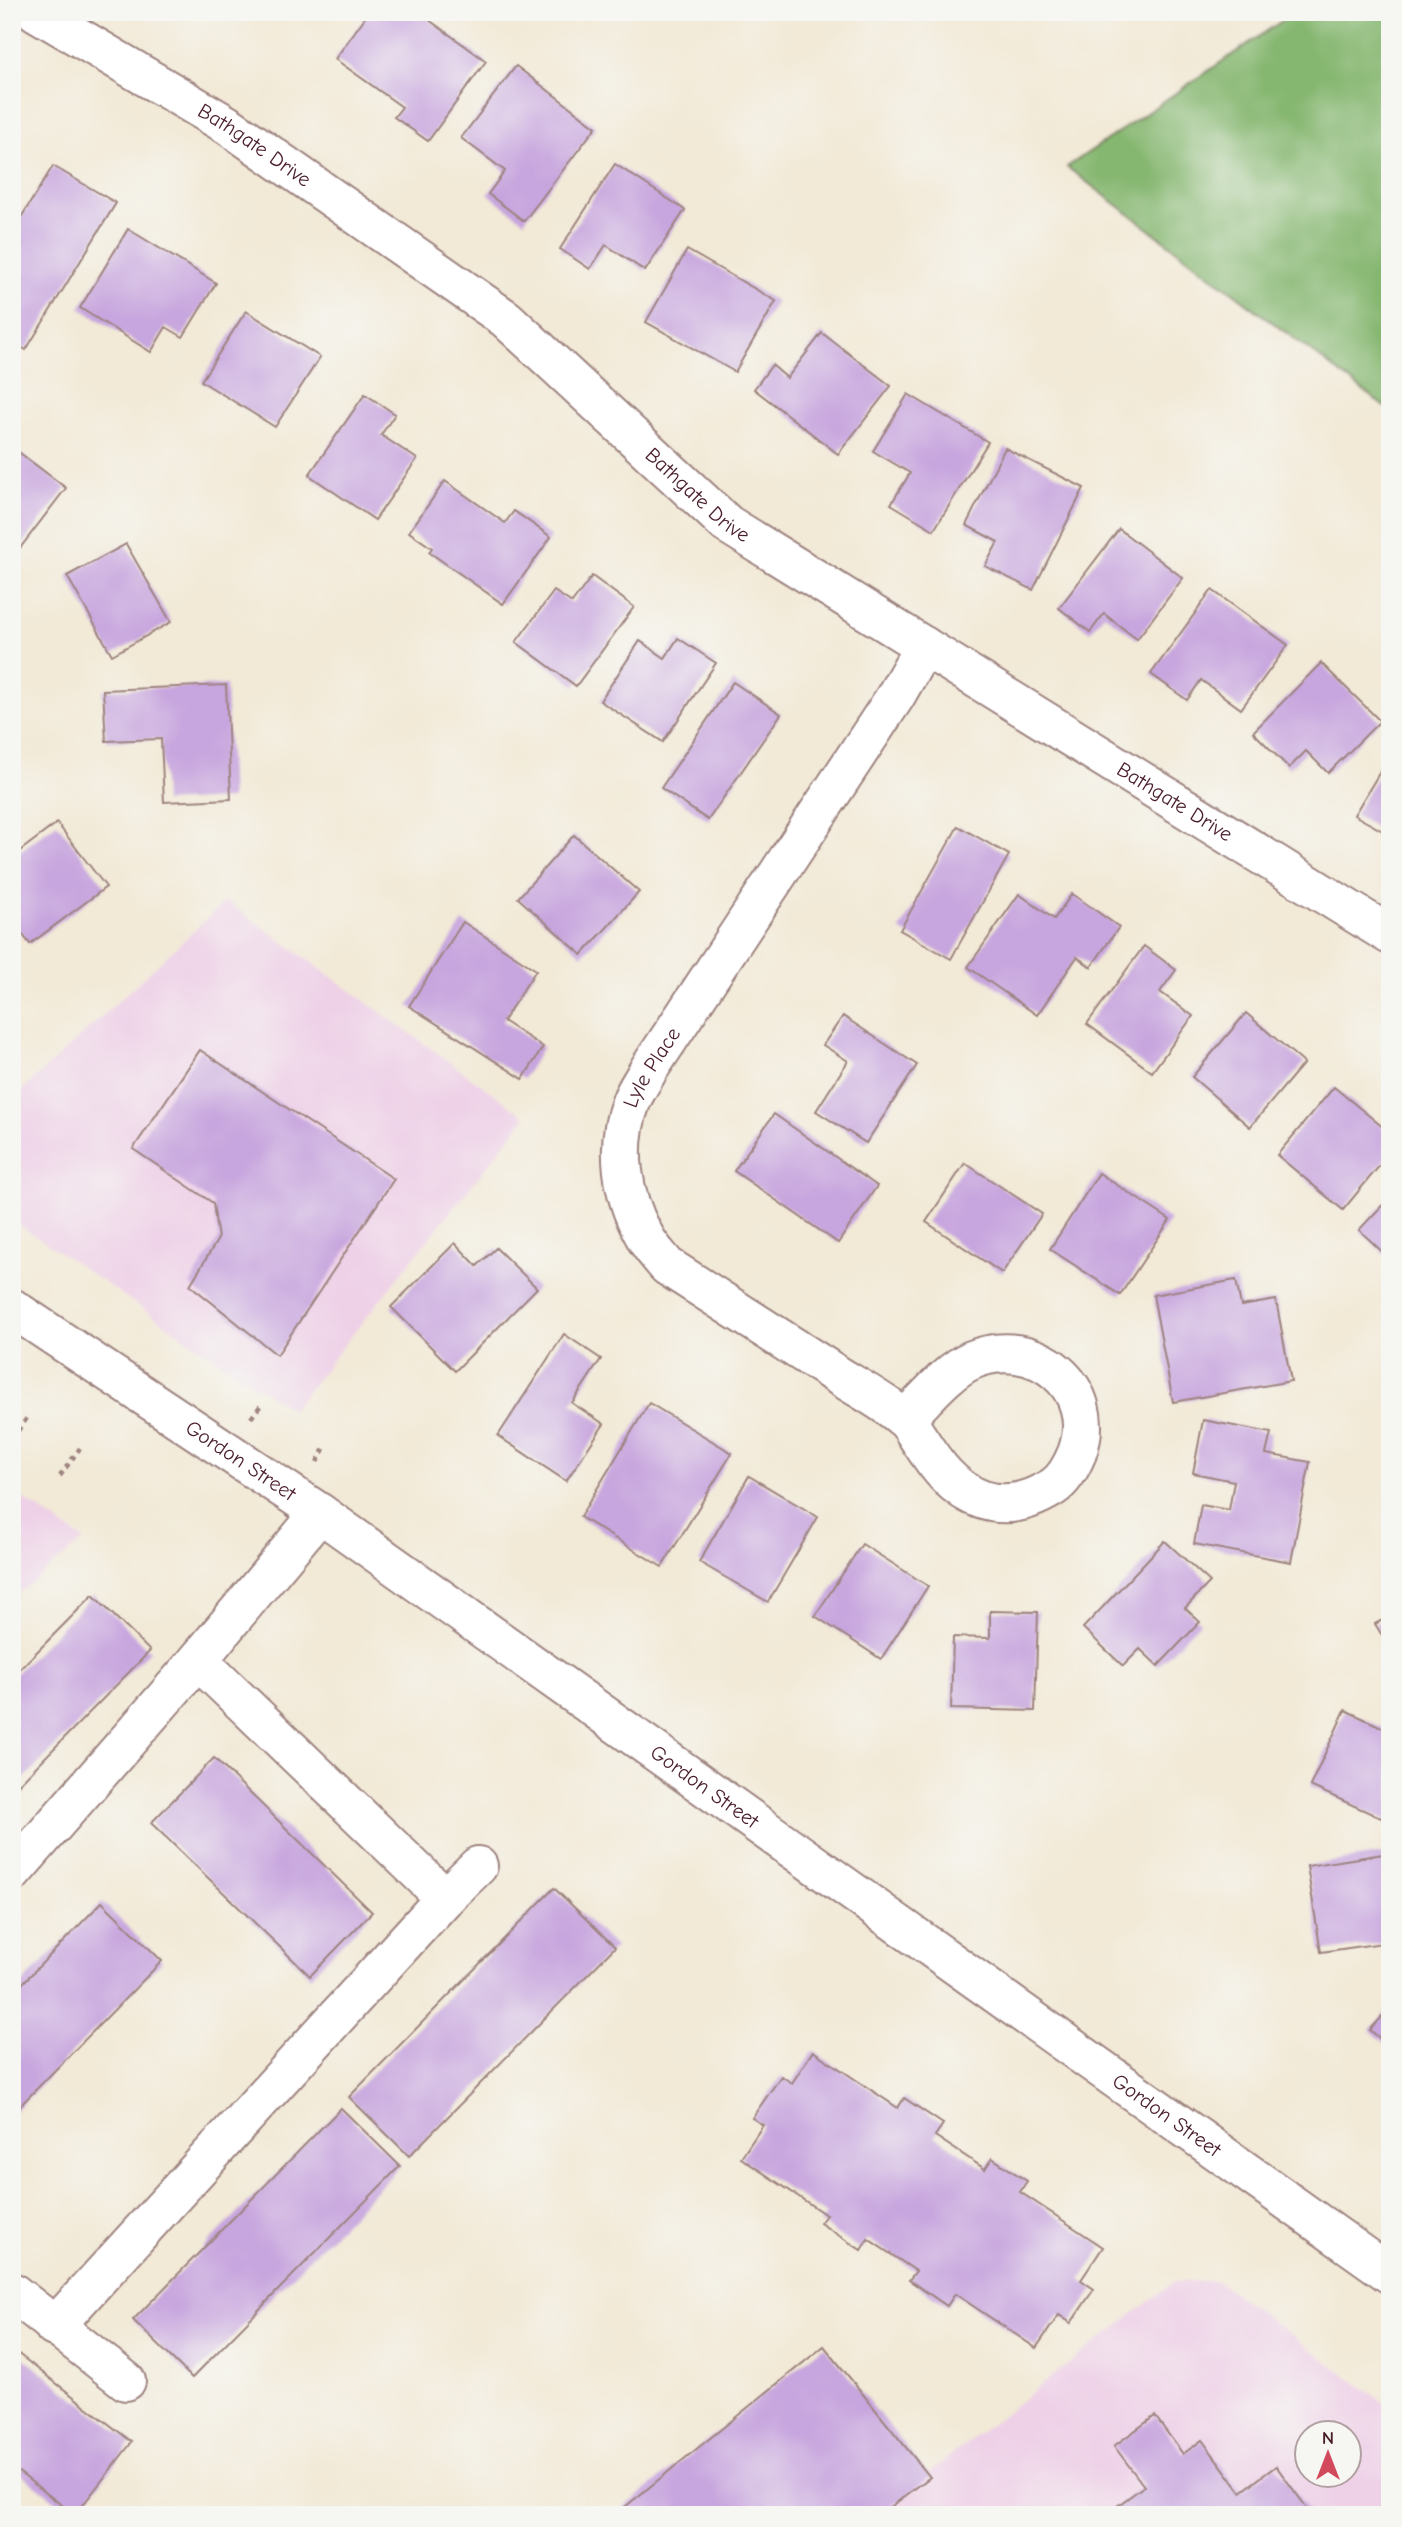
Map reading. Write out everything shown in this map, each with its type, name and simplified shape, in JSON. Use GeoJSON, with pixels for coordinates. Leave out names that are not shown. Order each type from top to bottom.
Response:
{"type":"FeatureCollection","features":[{"type":"Feature","properties":{"kind":"street","name":"Bathgate Drive"},"geometry":{"type":"LineString","coordinates":[[36,12],[229,126],[506,319],[727,524],[1390,935]]}},
{"type":"Feature","properties":{"kind":"street","name":"Lyle Place"},"geometry":{"type":"LineString","coordinates":[[905,1419],[950,1375],[970,1361],[993,1353],[1017,1353],[1041,1360],[1060,1374],[1074,1394],[1082,1417],[1081,1441],[1072,1465],[1056,1485],[1034,1498],[1008,1504],[982,1500],[959,1488],[940,1471],[905,1419],[667,1266],[645,1238],[629,1206],[623,1171],[622,1136],[631,1102],[649,1069],[895,697],[924,646]]}},
{"type":"Feature","properties":{"kind":"street","name":"Gordon Street"},"geometry":{"type":"LineString","coordinates":[[12,1308],[320,1513],[1390,2274]]}},
{"type":"Feature","properties":{"kind":"street"},"geometry":{"type":"LineString","coordinates":[[12,1872],[198,1660],[320,1513]]}},
{"type":"Feature","properties":{"kind":"street"},"geometry":{"type":"LineString","coordinates":[[198,1660],[445,1898]]}},
{"type":"Feature","properties":{"kind":"street"},"geometry":{"type":"LineString","coordinates":[[54,2327],[445,1898],[478,1866]]}},
{"type":"Feature","properties":{"kind":"street"},"geometry":{"type":"LineString","coordinates":[[12,2292],[126,2381]]}},
{"type":"Feature","properties":{"kind":"path"},"geometry":{"type":"LineString","coordinates":[[12,1439],[29,1415]]}},
{"type":"Feature","properties":{"kind":"path"},"geometry":{"type":"LineString","coordinates":[[60,1476],[80,1448]]}},
{"type":"Feature","properties":{"kind":"shaded area"},"geometry":{"type":"Polygon","coordinates":[[[226,901],[526,1117],[292,1410],[12,1220],[12,1100],[226,901]]]}},
{"type":"Feature","properties":{"kind":"shaded area"},"geometry":{"type":"Polygon","coordinates":[[[12,1491],[84,1540],[12,1599],[12,1491]]]}},
{"type":"Feature","properties":{"kind":"shaded area"},"geometry":{"type":"Polygon","coordinates":[[[1217,2281],[1390,2407],[1390,2515],[874,2515],[1174,2282],[1217,2281]]]}},
{"type":"Feature","properties":{"kind":"green space"},"geometry":{"type":"Polygon","coordinates":[[[1295,12],[1390,12],[1390,411],[1067,167],[1295,12]]]}},
{"type":"Feature","properties":{"kind":"building"},"geometry":{"type":"Polygon","coordinates":[[[369,12],[418,12],[486,61],[428,141],[394,117],[402,107],[335,59],[369,12]]]}},
{"type":"Feature","properties":{"kind":"building"},"geometry":{"type":"Polygon","coordinates":[[[516,66],[596,127],[524,221],[488,194],[505,171],[461,138],[516,66]]]}},
{"type":"Feature","properties":{"kind":"building"},"geometry":{"type":"Polygon","coordinates":[[[615,164],[685,210],[645,271],[606,245],[590,269],[560,249],[615,164]]]}},
{"type":"Feature","properties":{"kind":"building"},"geometry":{"type":"Polygon","coordinates":[[[53,166],[116,203],[26,350],[12,342],[12,232],[53,166]]]}},
{"type":"Feature","properties":{"kind":"building"},"geometry":{"type":"Polygon","coordinates":[[[128,229],[216,283],[183,337],[166,327],[151,352],[80,308],[128,229]]]}},
{"type":"Feature","properties":{"kind":"building"},"geometry":{"type":"Polygon","coordinates":[[[687,250],[776,301],[735,372],[646,322],[687,250]]]}},
{"type":"Feature","properties":{"kind":"building"},"geometry":{"type":"Polygon","coordinates":[[[246,311],[320,357],[275,427],[201,381],[246,311]]]}},
{"type":"Feature","properties":{"kind":"building"},"geometry":{"type":"Polygon","coordinates":[[[822,333],[891,386],[838,454],[754,389],[772,365],[787,378],[822,333]]]}},
{"type":"Feature","properties":{"kind":"building"},"geometry":{"type":"Polygon","coordinates":[[[365,394],[395,414],[381,435],[417,459],[375,520],[309,475],[365,394]]]}},
{"type":"Feature","properties":{"kind":"building"},"geometry":{"type":"Polygon","coordinates":[[[908,394],[988,442],[934,530],[891,504],[910,473],[873,451],[908,394]]]}},
{"type":"Feature","properties":{"kind":"building"},"geometry":{"type":"Polygon","coordinates":[[[12,447],[66,488],[14,556],[12,555],[12,447]]]}},
{"type":"Feature","properties":{"kind":"building"},"geometry":{"type":"Polygon","coordinates":[[[1005,448],[1084,488],[1033,590],[985,566],[998,542],[966,525],[1005,448]]]}},
{"type":"Feature","properties":{"kind":"building"},"geometry":{"type":"Polygon","coordinates":[[[445,481],[505,523],[514,511],[551,537],[503,604],[429,552],[432,548],[409,532],[445,481]]]}},
{"type":"Feature","properties":{"kind":"building"},"geometry":{"type":"Polygon","coordinates":[[[1119,529],[1183,578],[1137,639],[1104,614],[1090,632],[1059,608],[1119,529]]]}},
{"type":"Feature","properties":{"kind":"building"},"geometry":{"type":"Polygon","coordinates":[[[126,544],[171,622],[112,655],[67,576],[126,544]]]}},
{"type":"Feature","properties":{"kind":"building"},"geometry":{"type":"Polygon","coordinates":[[[592,576],[634,607],[576,686],[516,642],[554,591],[572,603],[592,576]]]}},
{"type":"Feature","properties":{"kind":"building"},"geometry":{"type":"Polygon","coordinates":[[[1212,590],[1288,645],[1241,709],[1201,680],[1187,700],[1151,674],[1212,590]]]}},
{"type":"Feature","properties":{"kind":"building"},"geometry":{"type":"Polygon","coordinates":[[[678,638],[716,663],[663,742],[600,701],[640,641],[665,658],[678,638]]]}},
{"type":"Feature","properties":{"kind":"building"},"geometry":{"type":"Polygon","coordinates":[[[1321,663],[1380,721],[1328,773],[1306,751],[1289,768],[1253,732],[1321,663]]]}},
{"type":"Feature","properties":{"kind":"building"},"geometry":{"type":"Polygon","coordinates":[[[733,682],[781,714],[708,820],[661,788],[733,682]]]}},
{"type":"Feature","properties":{"kind":"building"},"geometry":{"type":"Polygon","coordinates":[[[226,685],[231,799],[164,802],[161,739],[106,741],[103,690],[226,685]]]}},
{"type":"Feature","properties":{"kind":"building"},"geometry":{"type":"Polygon","coordinates":[[[1390,755],[1390,835],[1354,815],[1390,755]]]}},
{"type":"Feature","properties":{"kind":"building"},"geometry":{"type":"Polygon","coordinates":[[[57,823],[106,887],[30,944],[12,921],[12,857],[57,823]]]}},
{"type":"Feature","properties":{"kind":"building"},"geometry":{"type":"Polygon","coordinates":[[[958,826],[1009,855],[951,959],[900,930],[958,826]]]}},
{"type":"Feature","properties":{"kind":"building"},"geometry":{"type":"Polygon","coordinates":[[[574,835],[639,892],[582,955],[518,898],[574,835]]]}},
{"type":"Feature","properties":{"kind":"building"},"geometry":{"type":"Polygon","coordinates":[[[1019,894],[1054,919],[1072,894],[1119,927],[1091,967],[1077,957],[1037,1015],[968,967],[1019,894]]]}},
{"type":"Feature","properties":{"kind":"building"},"geometry":{"type":"Polygon","coordinates":[[[463,922],[536,970],[503,1021],[543,1047],[523,1079],[409,1006],[463,922]]]}},
{"type":"Feature","properties":{"kind":"building"},"geometry":{"type":"Polygon","coordinates":[[[1144,946],[1176,970],[1160,992],[1193,1016],[1152,1072],[1087,1024],[1144,946]]]}},
{"type":"Feature","properties":{"kind":"building"},"geometry":{"type":"Polygon","coordinates":[[[1246,1013],[1304,1063],[1250,1127],[1192,1077],[1246,1013]]]}},
{"type":"Feature","properties":{"kind":"building"},"geometry":{"type":"Polygon","coordinates":[[[843,1016],[917,1065],[866,1143],[816,1111],[848,1061],[823,1045],[843,1016]]]}},
{"type":"Feature","properties":{"kind":"building"},"geometry":{"type":"Polygon","coordinates":[[[200,1050],[394,1179],[277,1355],[190,1285],[218,1239],[213,1203],[133,1149],[200,1050]]]}},
{"type":"Feature","properties":{"kind":"building"},"geometry":{"type":"Polygon","coordinates":[[[1334,1087],[1390,1133],[1390,1153],[1343,1210],[1277,1155],[1334,1087]]]}},
{"type":"Feature","properties":{"kind":"building"},"geometry":{"type":"Polygon","coordinates":[[[774,1114],[877,1186],[838,1243],[734,1171],[774,1114]]]}},
{"type":"Feature","properties":{"kind":"building"},"geometry":{"type":"Polygon","coordinates":[[[965,1163],[1042,1214],[1002,1273],[926,1222],[965,1163]]]}},
{"type":"Feature","properties":{"kind":"building"},"geometry":{"type":"Polygon","coordinates":[[[1099,1173],[1170,1220],[1120,1295],[1050,1249],[1099,1173]]]}},
{"type":"Feature","properties":{"kind":"building"},"geometry":{"type":"Polygon","coordinates":[[[1390,1197],[1390,1259],[1359,1230],[1390,1197]]]}},
{"type":"Feature","properties":{"kind":"building"},"geometry":{"type":"Polygon","coordinates":[[[455,1243],[477,1266],[496,1248],[537,1288],[455,1371],[391,1307],[455,1243]]]}},
{"type":"Feature","properties":{"kind":"building"},"geometry":{"type":"Polygon","coordinates":[[[1236,1280],[1241,1306],[1276,1300],[1291,1381],[1173,1402],[1153,1295],[1236,1280]]]}},
{"type":"Feature","properties":{"kind":"building"},"geometry":{"type":"Polygon","coordinates":[[[564,1334],[601,1359],[572,1403],[604,1424],[566,1481],[498,1436],[564,1334]]]}},
{"type":"Feature","properties":{"kind":"building"},"geometry":{"type":"Polygon","coordinates":[[[649,1403],[732,1453],[662,1567],[580,1517],[649,1403]]]}},
{"type":"Feature","properties":{"kind":"building"},"geometry":{"type":"Polygon","coordinates":[[[1203,1420],[1271,1433],[1266,1454],[1310,1462],[1291,1562],[1194,1544],[1201,1505],[1229,1510],[1234,1481],[1193,1473],[1203,1420]]]}},
{"type":"Feature","properties":{"kind":"building"},"geometry":{"type":"Polygon","coordinates":[[[749,1476],[818,1517],[768,1602],[699,1562],[749,1476]]]}},
{"type":"Feature","properties":{"kind":"building"},"geometry":{"type":"Polygon","coordinates":[[[1165,1541],[1210,1582],[1185,1608],[1200,1622],[1158,1666],[1140,1649],[1123,1666],[1083,1628],[1165,1541]]]}},
{"type":"Feature","properties":{"kind":"building"},"geometry":{"type":"Polygon","coordinates":[[[862,1544],[928,1586],[881,1659],[815,1616],[862,1544]]]}},
{"type":"Feature","properties":{"kind":"building"},"geometry":{"type":"Polygon","coordinates":[[[93,1595],[150,1651],[12,1791],[12,1677],[93,1595]]]}},
{"type":"Feature","properties":{"kind":"building"},"geometry":{"type":"Polygon","coordinates":[[[990,1611],[1038,1612],[1035,1711],[951,1709],[953,1637],[990,1638],[990,1611]]]}},
{"type":"Feature","properties":{"kind":"building"},"geometry":{"type":"Polygon","coordinates":[[[1390,1616],[1390,1648],[1375,1624],[1390,1616]]]}},
{"type":"Feature","properties":{"kind":"building"},"geometry":{"type":"Polygon","coordinates":[[[1345,1710],[1390,1731],[1390,1822],[1310,1786],[1345,1710]]]}},
{"type":"Feature","properties":{"kind":"building"},"geometry":{"type":"Polygon","coordinates":[[[214,1758],[372,1912],[310,1976],[151,1823],[214,1758]]]}},
{"type":"Feature","properties":{"kind":"building"},"geometry":{"type":"Polygon","coordinates":[[[1390,1853],[1390,1942],[1321,1952],[1307,1866],[1390,1853]]]}},
{"type":"Feature","properties":{"kind":"building"},"geometry":{"type":"Polygon","coordinates":[[[554,1888],[615,1947],[409,2156],[349,2097],[554,1888]]]}},
{"type":"Feature","properties":{"kind":"building"},"geometry":{"type":"Polygon","coordinates":[[[102,1902],[162,1961],[12,2114],[12,1994],[102,1902]]]}},
{"type":"Feature","properties":{"kind":"building"},"geometry":{"type":"Polygon","coordinates":[[[1390,2008],[1390,2047],[1370,2030],[1390,2008]]]}},
{"type":"Feature","properties":{"kind":"building"},"geometry":{"type":"Polygon","coordinates":[[[813,2051],[898,2108],[904,2098],[943,2124],[935,2136],[985,2169],[992,2158],[1027,2181],[1020,2192],[1103,2247],[1081,2280],[1094,2289],[1071,2323],[1059,2315],[1036,2348],[955,2294],[947,2306],[909,2280],[916,2271],[868,2239],[861,2250],[820,2223],[826,2215],[741,2158],[763,2125],[752,2118],[781,2076],[792,2083],[813,2051]]]}},
{"type":"Feature","properties":{"kind":"building"},"geometry":{"type":"Polygon","coordinates":[[[341,2108],[400,2166],[192,2378],[133,2320],[341,2108]]]}},
{"type":"Feature","properties":{"kind":"building"},"geometry":{"type":"Polygon","coordinates":[[[824,2346],[930,2477],[880,2515],[615,2515],[824,2346]]]}},
{"type":"Feature","properties":{"kind":"building"},"geometry":{"type":"Polygon","coordinates":[[[12,2349],[132,2442],[75,2515],[12,2467],[12,2349]]]}},
{"type":"Feature","properties":{"kind":"building"},"geometry":{"type":"Polygon","coordinates":[[[1155,2416],[1183,2454],[1202,2440],[1241,2492],[1276,2466],[1312,2515],[1105,2515],[1144,2486],[1114,2446],[1155,2416]]]}}]}
